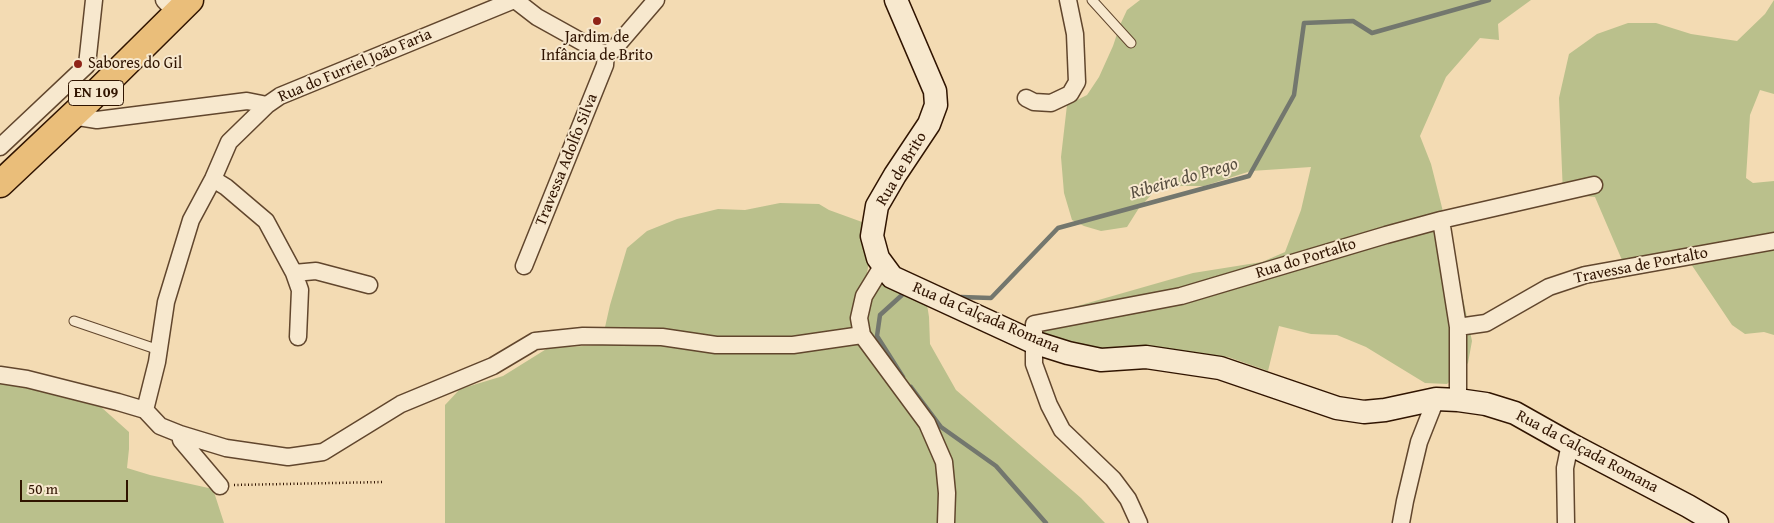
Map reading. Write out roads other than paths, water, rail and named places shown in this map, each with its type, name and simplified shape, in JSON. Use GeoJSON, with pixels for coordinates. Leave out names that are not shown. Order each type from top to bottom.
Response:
{"type":"FeatureCollection","features":[{"type":"Feature","properties":{"kind":"main road","name":"EN 109"},"geometry":{"type":"LineString","coordinates":[[1,182],[72,116],[177,5]]}},
{"type":"Feature","properties":{"kind":"street"},"geometry":{"type":"LineString","coordinates":[[0,147],[87,64],[94,0]]}},
{"type":"Feature","properties":{"kind":"street"},"geometry":{"type":"LineString","coordinates":[[515,0],[537,17],[600,52],[606,53],[613,50],[656,0]]}},
{"type":"Feature","properties":{"kind":"street","name":"Rua do Furriel João Faria"},"geometry":{"type":"LineString","coordinates":[[72,116],[97,120],[247,101],[268,105],[280,96],[336,72],[515,0]]}},
{"type":"Feature","properties":{"kind":"street","name":"Rua de Brito"},"geometry":{"type":"LineString","coordinates":[[883,265],[878,258],[872,236],[877,206],[929,124],[936,105],[935,91],[896,0]]}},
{"type":"Feature","properties":{"kind":"street"},"geometry":{"type":"LineString","coordinates":[[1026,98],[1034,102],[1051,103],[1070,94],[1077,82],[1075,34],[1068,0]]}},
{"type":"Feature","properties":{"kind":"street","name":"Travessa Adolfo Silva"},"geometry":{"type":"LineString","coordinates":[[524,266],[605,65],[606,53]]}},
{"type":"Feature","properties":{"kind":"street"},"geometry":{"type":"LineString","coordinates":[[145,410],[159,350],[166,302],[191,220],[213,179],[229,142],[268,105]]}},
{"type":"Feature","properties":{"kind":"street"},"geometry":{"type":"LineString","coordinates":[[213,179],[226,187],[266,221],[294,272],[300,290],[298,337]]}},
{"type":"Feature","properties":{"kind":"street","name":"Rua do Portalto"},"geometry":{"type":"LineString","coordinates":[[1033,342],[1034,324],[1181,296],[1386,234],[1594,185]]}},
{"type":"Feature","properties":{"kind":"street"},"geometry":{"type":"LineString","coordinates":[[1441,220],[1458,327],[1458,400]]}},
{"type":"Feature","properties":{"kind":"street","name":"Travessa de Portalto"},"geometry":{"type":"LineString","coordinates":[[1458,327],[1486,323],[1550,287],[1585,275],[1774,241]]}},
{"type":"Feature","properties":{"kind":"street"},"geometry":{"type":"LineString","coordinates":[[883,265],[864,296],[859,318],[862,335],[927,423],[944,462],[947,493],[946,523]]}},
{"type":"Feature","properties":{"kind":"street","name":"Rua da Calçada Romana"},"geometry":{"type":"LineString","coordinates":[[883,265],[892,277],[1033,342],[1068,353],[1101,360],[1146,357],[1220,368],[1337,408],[1364,412],[1385,410],[1436,399],[1486,404],[1515,412],[1570,444],[1717,523]]}},
{"type":"Feature","properties":{"kind":"street"},"geometry":{"type":"LineString","coordinates":[[294,272],[316,271],[369,285]]}},
{"type":"Feature","properties":{"kind":"street"},"geometry":{"type":"LineString","coordinates":[[0,375],[27,379],[145,410],[160,426],[226,448],[288,457],[323,452],[400,404],[493,366],[535,341],[583,336],[662,337],[716,345],[793,345],[862,335]]}},
{"type":"Feature","properties":{"kind":"street"},"geometry":{"type":"LineString","coordinates":[[1033,342],[1034,364],[1049,404],[1062,430],[1113,479],[1128,499],[1139,523]]}},
{"type":"Feature","properties":{"kind":"street"},"geometry":{"type":"LineString","coordinates":[[1401,523],[1419,442],[1436,399]]}},
{"type":"Feature","properties":{"kind":"street"},"geometry":{"type":"LineString","coordinates":[[180,434],[181,440],[220,486]]}},
{"type":"Feature","properties":{"kind":"street"},"geometry":{"type":"LineString","coordinates":[[1566,523],[1565,468],[1570,444]]}},
{"type":"Feature","properties":{"kind":"lane"},"geometry":{"type":"LineString","coordinates":[[1092,0],[1131,43]]}},
{"type":"Feature","properties":{"kind":"lane"},"geometry":{"type":"LineString","coordinates":[[74,321],[159,350]]}},
{"type":"Feature","properties":{"kind":"waterway","name":"Ribeira do Prego"},"geometry":{"type":"LineString","coordinates":[[961,297],[991,298],[1058,228],[1249,176],[1294,95],[1304,23],[1353,21],[1372,33],[1489,0]]}},
{"type":"Feature","properties":{"kind":"waterway","name":"Ribeira do Prego"},"geometry":{"type":"LineString","coordinates":[[902,295],[880,315],[877,336],[903,377]]}},
{"type":"Feature","properties":{"kind":"waterway","name":"Ribeira do Prego"},"geometry":{"type":"LineString","coordinates":[[911,387],[941,427],[996,466],[1046,523]]}},
{"type":"Feature","properties":{"kind":"place","name":"Jardim de Infância de Brito"},"geometry":{"type":"Point","coordinates":[597,21]}},
{"type":"Feature","properties":{"kind":"place","name":"Sabores do Gil"},"geometry":{"type":"Point","coordinates":[78,64]}}]}
